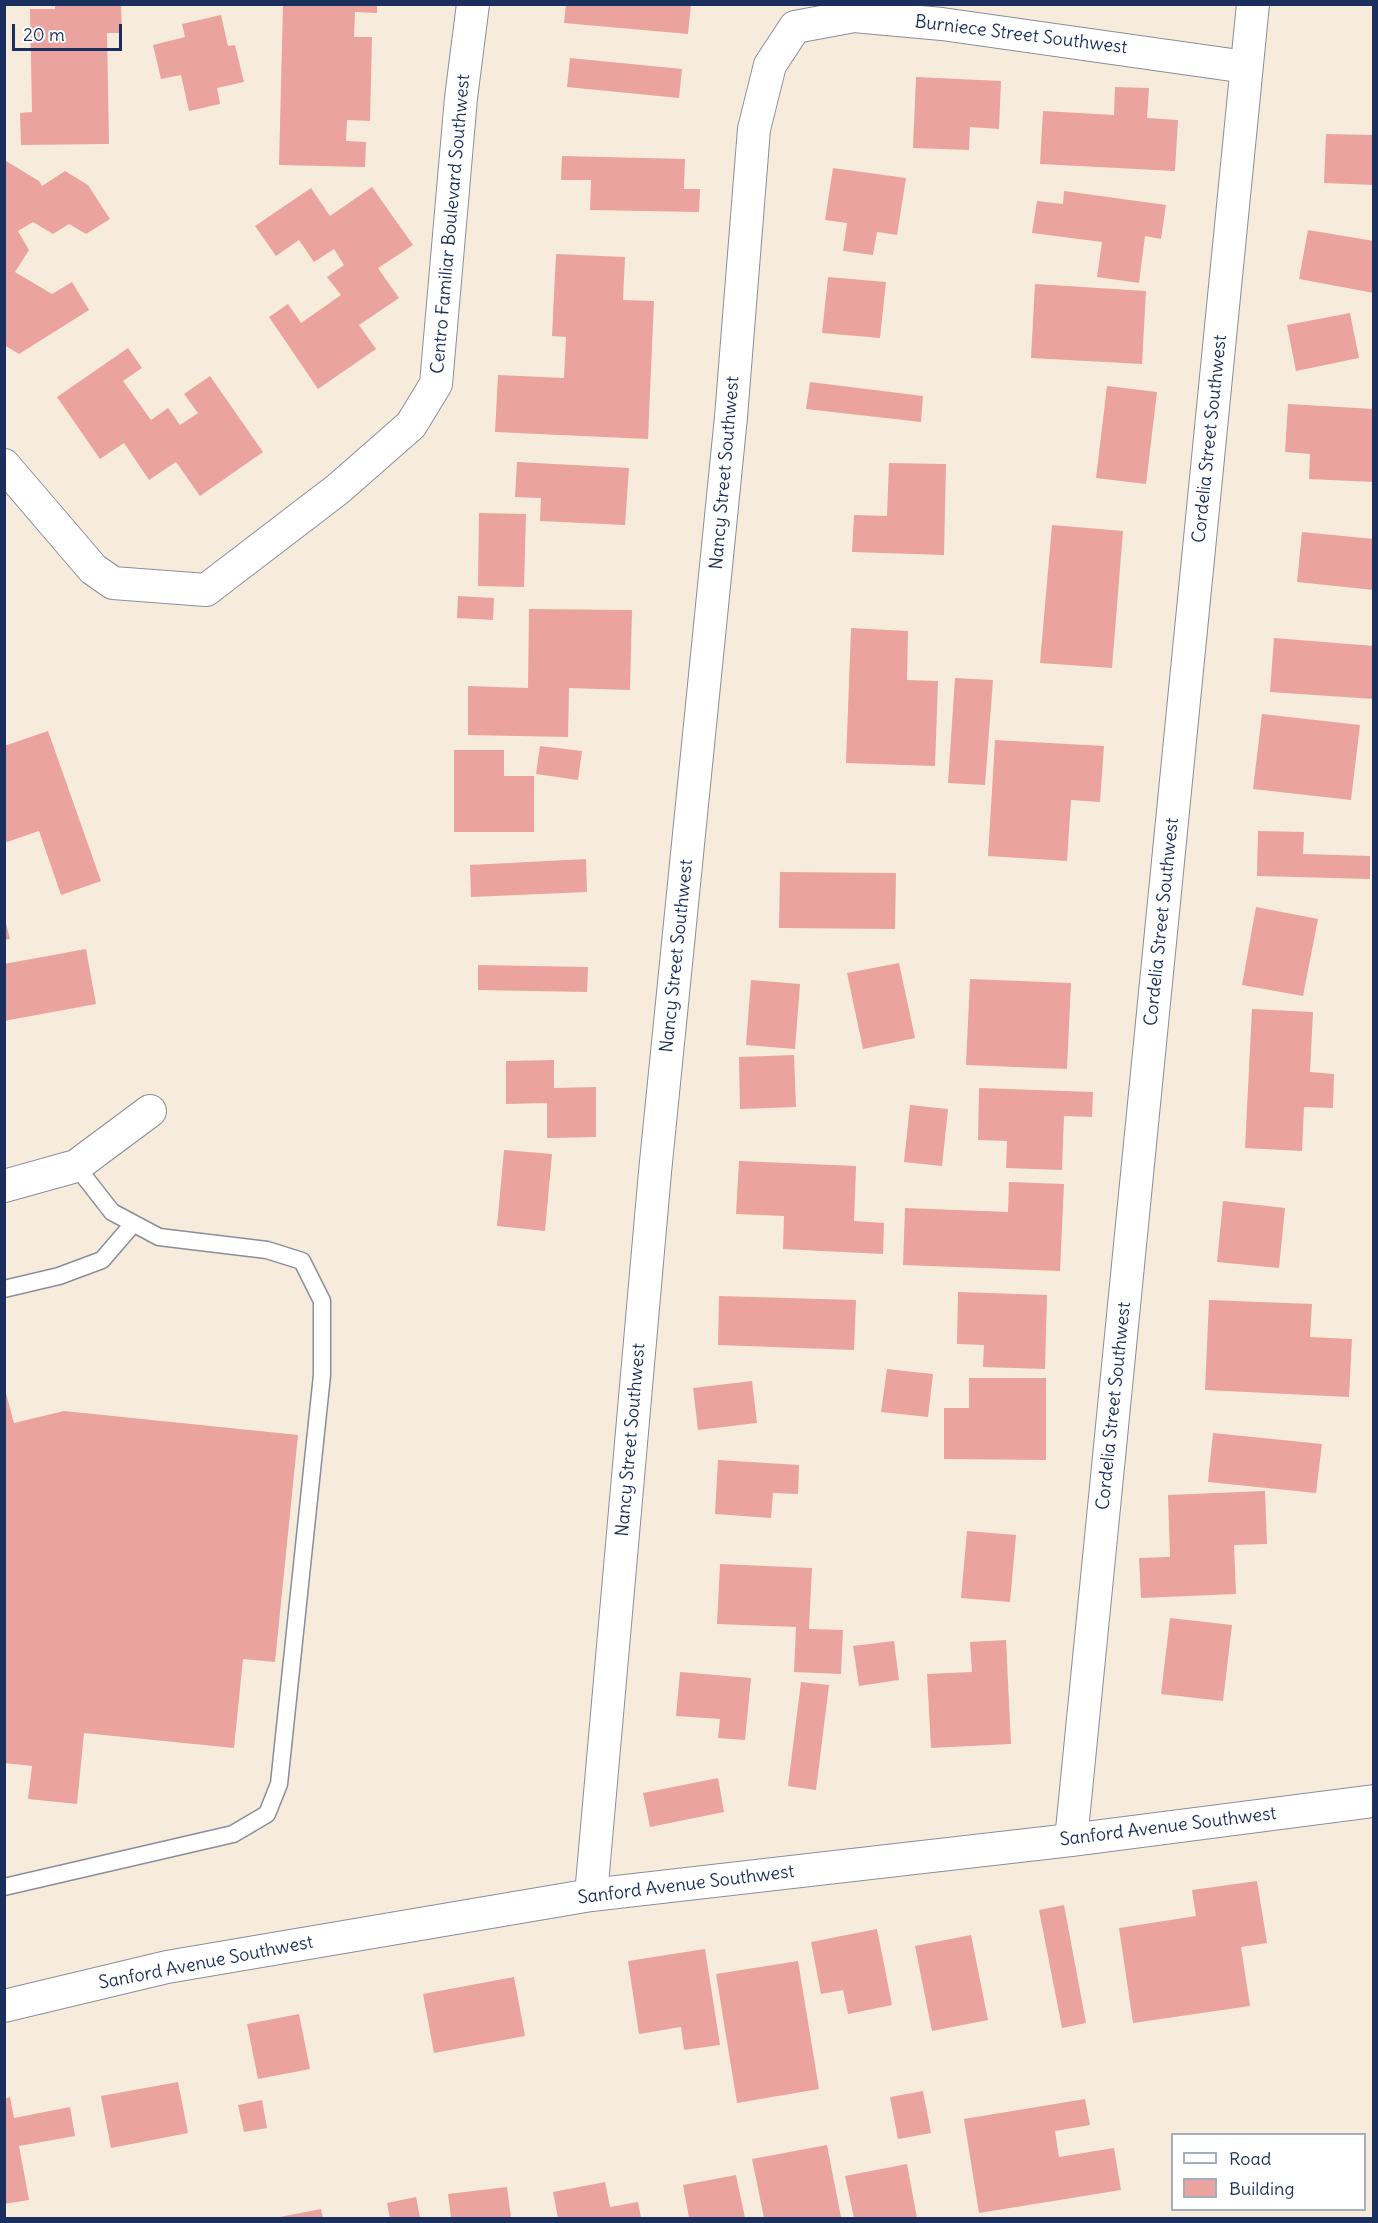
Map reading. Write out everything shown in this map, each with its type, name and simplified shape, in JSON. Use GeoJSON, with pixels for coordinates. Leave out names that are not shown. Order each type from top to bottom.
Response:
{"type":"FeatureCollection","features":[{"type":"Feature","properties":{"kind":"street","name":"Centro Familiar Boulevard Southwest"},"geometry":{"type":"LineString","coordinates":[[4,465],[93,569],[113,583],[206,590],[338,489],[411,425],[436,384],[461,98],[473,4]]}},
{"type":"Feature","properties":{"kind":"street","name":"Cordelia Street Southwest"},"geometry":{"type":"LineString","coordinates":[[1071,1840],[1253,4]]}},
{"type":"Feature","properties":{"kind":"street","name":"Burniece Street Southwest"},"geometry":{"type":"LineString","coordinates":[[795,27],[854,16],[942,24],[1246,67]]}},
{"type":"Feature","properties":{"kind":"street","name":"Nancy Street Southwest"},"geometry":{"type":"LineString","coordinates":[[591,1895],[655,1172],[731,417],[754,129],[770,65],[795,27]]}},
{"type":"Feature","properties":{"kind":"street"},"geometry":{"type":"LineString","coordinates":[[4,1186],[76,1166],[150,1111]]}},
{"type":"Feature","properties":{"kind":"street","name":"Sanford Avenue Southwest"},"geometry":{"type":"LineString","coordinates":[[4,2006],[167,1967],[591,1895],[1071,1840],[1374,1801]]}},
{"type":"Feature","properties":{"kind":"lane"},"geometry":{"type":"LineString","coordinates":[[4,1887],[233,1834],[267,1814],[279,1784],[322,1375],[322,1301],[302,1261],[267,1250],[159,1237],[112,1212],[76,1166]]}},
{"type":"Feature","properties":{"kind":"lane"},"geometry":{"type":"LineString","coordinates":[[4,1288],[59,1276],[102,1260],[133,1224]]}},
{"type":"Feature","properties":{"kind":"building"},"geometry":{"type":"Polygon","coordinates":[[[55,4],[121,4],[122,33],[107,33],[109,144],[21,145],[20,113],[32,112],[30,9],[55,9],[55,4]]]}},
{"type":"Feature","properties":{"kind":"building"},"geometry":{"type":"Polygon","coordinates":[[[283,4],[377,4],[377,13],[355,12],[354,37],[372,37],[370,121],[347,120],[346,141],[366,142],[365,167],[279,165],[283,4]]]}},
{"type":"Feature","properties":{"kind":"building"},"geometry":{"type":"Polygon","coordinates":[[[566,4],[691,4],[688,34],[564,23],[566,4]]]}},
{"type":"Feature","properties":{"kind":"building"},"geometry":{"type":"Polygon","coordinates":[[[221,15],[228,46],[235,45],[244,82],[217,88],[220,104],[189,111],[181,75],[161,79],[153,45],[185,37],[182,24],[221,15]]]}},
{"type":"Feature","properties":{"kind":"building"},"geometry":{"type":"Polygon","coordinates":[[[570,58],[682,69],[679,98],[567,87],[570,58]]]}},
{"type":"Feature","properties":{"kind":"building"},"geometry":{"type":"Polygon","coordinates":[[[916,77],[1001,81],[999,129],[970,127],[969,150],[913,148],[916,77]]]}},
{"type":"Feature","properties":{"kind":"building"},"geometry":{"type":"Polygon","coordinates":[[[1115,87],[1149,88],[1147,118],[1178,120],[1175,171],[1040,164],[1043,111],[1114,115],[1115,87]]]}},
{"type":"Feature","properties":{"kind":"building"},"geometry":{"type":"Polygon","coordinates":[[[1326,134],[1374,135],[1374,185],[1324,183],[1326,134]]]}},
{"type":"Feature","properties":{"kind":"building"},"geometry":{"type":"Polygon","coordinates":[[[562,156],[685,159],[684,189],[700,189],[699,212],[590,210],[591,180],[561,180],[562,156]]]}},
{"type":"Feature","properties":{"kind":"building"},"geometry":{"type":"Polygon","coordinates":[[[6,161],[39,181],[42,186],[65,171],[88,185],[110,219],[86,234],[69,224],[53,234],[33,222],[18,231],[29,250],[15,272],[52,294],[72,282],[89,310],[19,354],[4,345],[6,161]]]}},
{"type":"Feature","properties":{"kind":"building"},"geometry":{"type":"Polygon","coordinates":[[[833,168],[906,178],[897,235],[877,232],[873,255],[843,251],[847,223],[825,220],[833,168]]]}},
{"type":"Feature","properties":{"kind":"building"},"geometry":{"type":"Polygon","coordinates":[[[372,187],[413,245],[378,268],[399,298],[359,325],[376,349],[318,389],[269,317],[288,304],[301,323],[341,295],[327,277],[344,265],[334,249],[314,262],[299,240],[276,256],[255,226],[311,188],[330,216],[372,187]]]}},
{"type":"Feature","properties":{"kind":"building"},"geometry":{"type":"Polygon","coordinates":[[[1064,191],[1166,205],[1161,239],[1145,236],[1139,283],[1097,277],[1102,242],[1032,233],[1037,201],[1063,204],[1064,191]]]}},
{"type":"Feature","properties":{"kind":"building"},"geometry":{"type":"Polygon","coordinates":[[[1308,230],[1374,241],[1374,293],[1299,279],[1308,230]]]}},
{"type":"Feature","properties":{"kind":"building"},"geometry":{"type":"Polygon","coordinates":[[[556,254],[625,257],[623,300],[654,301],[648,439],[495,432],[498,375],[564,378],[566,337],[552,336],[556,254]]]}},
{"type":"Feature","properties":{"kind":"building"},"geometry":{"type":"Polygon","coordinates":[[[828,277],[886,282],[880,338],[822,333],[828,277]]]}},
{"type":"Feature","properties":{"kind":"building"},"geometry":{"type":"Polygon","coordinates":[[[1035,284],[1146,291],[1142,364],[1031,358],[1035,284]]]}},
{"type":"Feature","properties":{"kind":"building"},"geometry":{"type":"Polygon","coordinates":[[[1350,313],[1359,358],[1296,371],[1287,325],[1350,313]]]}},
{"type":"Feature","properties":{"kind":"building"},"geometry":{"type":"Polygon","coordinates":[[[128,348],[142,368],[123,381],[151,420],[168,408],[180,425],[198,413],[184,394],[210,376],[263,452],[200,496],[176,462],[149,480],[124,443],[100,459],[57,397],[128,348]]]}},
{"type":"Feature","properties":{"kind":"building"},"geometry":{"type":"Polygon","coordinates":[[[810,382],[923,396],[921,422],[806,409],[810,382]]]}},
{"type":"Feature","properties":{"kind":"building"},"geometry":{"type":"Polygon","coordinates":[[[1107,386],[1157,392],[1146,484],[1096,478],[1107,386]]]}},
{"type":"Feature","properties":{"kind":"building"},"geometry":{"type":"Polygon","coordinates":[[[1288,404],[1374,409],[1374,482],[1309,479],[1310,454],[1285,452],[1288,404]]]}},
{"type":"Feature","properties":{"kind":"building"},"geometry":{"type":"Polygon","coordinates":[[[517,462],[629,468],[625,525],[540,521],[541,498],[515,497],[517,462]]]}},
{"type":"Feature","properties":{"kind":"building"},"geometry":{"type":"Polygon","coordinates":[[[889,463],[946,464],[944,555],[852,552],[854,515],[887,516],[889,463]]]}},
{"type":"Feature","properties":{"kind":"building"},"geometry":{"type":"Polygon","coordinates":[[[479,513],[526,514],[524,587],[478,586],[479,513]]]}},
{"type":"Feature","properties":{"kind":"building"},"geometry":{"type":"Polygon","coordinates":[[[1052,525],[1123,531],[1112,668],[1040,663],[1052,525]]]}},
{"type":"Feature","properties":{"kind":"building"},"geometry":{"type":"Polygon","coordinates":[[[1302,532],[1374,539],[1374,590],[1297,582],[1302,532]]]}},
{"type":"Feature","properties":{"kind":"building"},"geometry":{"type":"Polygon","coordinates":[[[458,596],[494,598],[493,620],[457,618],[458,596]]]}},
{"type":"Feature","properties":{"kind":"building"},"geometry":{"type":"Polygon","coordinates":[[[529,609],[632,610],[630,690],[569,688],[568,737],[468,735],[468,686],[528,688],[529,609]]]}},
{"type":"Feature","properties":{"kind":"building"},"geometry":{"type":"Polygon","coordinates":[[[851,628],[908,631],[907,680],[938,681],[935,766],[846,763],[851,628]]]}},
{"type":"Feature","properties":{"kind":"building"},"geometry":{"type":"Polygon","coordinates":[[[1274,638],[1374,646],[1374,699],[1270,692],[1274,638]]]}},
{"type":"Feature","properties":{"kind":"building"},"geometry":{"type":"Polygon","coordinates":[[[955,678],[993,680],[985,785],[948,783],[955,678]]]}},
{"type":"Feature","properties":{"kind":"building"},"geometry":{"type":"Polygon","coordinates":[[[1262,714],[1360,725],[1351,800],[1253,789],[1262,714]]]}},
{"type":"Feature","properties":{"kind":"building"},"geometry":{"type":"Polygon","coordinates":[[[48,731],[101,881],[61,895],[39,831],[4,843],[4,746],[48,731]]]}},
{"type":"Feature","properties":{"kind":"building"},"geometry":{"type":"Polygon","coordinates":[[[995,740],[1104,746],[1100,802],[1071,800],[1067,861],[988,856],[995,740]]]}},
{"type":"Feature","properties":{"kind":"building"},"geometry":{"type":"Polygon","coordinates":[[[540,746],[582,751],[578,780],[536,774],[540,746]]]}},
{"type":"Feature","properties":{"kind":"building"},"geometry":{"type":"Polygon","coordinates":[[[454,750],[504,750],[504,776],[534,776],[534,832],[454,832],[454,750]]]}},
{"type":"Feature","properties":{"kind":"building"},"geometry":{"type":"Polygon","coordinates":[[[1258,831],[1304,832],[1303,854],[1370,856],[1370,879],[1257,876],[1258,831]]]}},
{"type":"Feature","properties":{"kind":"building"},"geometry":{"type":"Polygon","coordinates":[[[586,859],[587,892],[471,897],[470,865],[586,859]]]}},
{"type":"Feature","properties":{"kind":"building"},"geometry":{"type":"Polygon","coordinates":[[[780,872],[896,873],[895,929],[779,928],[780,872]]]}},
{"type":"Feature","properties":{"kind":"building"},"geometry":{"type":"Polygon","coordinates":[[[1256,907],[1318,919],[1303,996],[1242,985],[1256,907]]]}},
{"type":"Feature","properties":{"kind":"building"},"geometry":{"type":"Polygon","coordinates":[[[4,916],[10,939],[4,940],[4,916]]]}},
{"type":"Feature","properties":{"kind":"building"},"geometry":{"type":"Polygon","coordinates":[[[86,949],[96,1004],[4,1021],[4,964],[86,949]]]}},
{"type":"Feature","properties":{"kind":"building"},"geometry":{"type":"Polygon","coordinates":[[[899,963],[915,1038],[863,1049],[847,973],[899,963]]]}},
{"type":"Feature","properties":{"kind":"building"},"geometry":{"type":"Polygon","coordinates":[[[478,965],[588,967],[587,992],[478,990],[478,965]]]}},
{"type":"Feature","properties":{"kind":"building"},"geometry":{"type":"Polygon","coordinates":[[[970,979],[1071,983],[1067,1069],[966,1065],[970,979]]]}},
{"type":"Feature","properties":{"kind":"building"},"geometry":{"type":"Polygon","coordinates":[[[751,980],[800,984],[795,1049],[746,1045],[751,980]]]}},
{"type":"Feature","properties":{"kind":"building"},"geometry":{"type":"Polygon","coordinates":[[[1252,1009],[1313,1012],[1310,1072],[1334,1074],[1333,1108],[1304,1107],[1302,1151],[1245,1148],[1252,1009]]]}},
{"type":"Feature","properties":{"kind":"building"},"geometry":{"type":"Polygon","coordinates":[[[794,1055],[796,1107],[740,1109],[739,1057],[794,1055]]]}},
{"type":"Feature","properties":{"kind":"building"},"geometry":{"type":"Polygon","coordinates":[[[554,1060],[554,1088],[596,1087],[596,1137],[547,1138],[547,1103],[506,1104],[506,1061],[554,1060]]]}},
{"type":"Feature","properties":{"kind":"building"},"geometry":{"type":"Polygon","coordinates":[[[979,1088],[1093,1092],[1092,1117],[1064,1116],[1062,1170],[1006,1168],[1007,1141],[978,1140],[979,1088]]]}},
{"type":"Feature","properties":{"kind":"building"},"geometry":{"type":"Polygon","coordinates":[[[910,1105],[948,1109],[942,1166],[904,1162],[910,1105]]]}},
{"type":"Feature","properties":{"kind":"building"},"geometry":{"type":"Polygon","coordinates":[[[504,1150],[552,1154],[545,1231],[497,1226],[504,1150]]]}},
{"type":"Feature","properties":{"kind":"building"},"geometry":{"type":"Polygon","coordinates":[[[739,1161],[856,1166],[854,1221],[884,1223],[883,1254],[783,1249],[784,1216],[736,1214],[739,1161]]]}},
{"type":"Feature","properties":{"kind":"building"},"geometry":{"type":"Polygon","coordinates":[[[1009,1182],[1064,1184],[1060,1271],[903,1265],[905,1208],[1008,1212],[1009,1182]]]}},
{"type":"Feature","properties":{"kind":"building"},"geometry":{"type":"Polygon","coordinates":[[[1223,1201],[1285,1208],[1279,1268],[1217,1262],[1223,1201]]]}},
{"type":"Feature","properties":{"kind":"building"},"geometry":{"type":"Polygon","coordinates":[[[958,1292],[1047,1295],[1045,1369],[983,1367],[984,1345],[957,1344],[958,1292]]]}},
{"type":"Feature","properties":{"kind":"building"},"geometry":{"type":"Polygon","coordinates":[[[719,1296],[856,1300],[854,1350],[718,1345],[719,1296]]]}},
{"type":"Feature","properties":{"kind":"building"},"geometry":{"type":"Polygon","coordinates":[[[1209,1300],[1312,1304],[1310,1337],[1352,1339],[1349,1397],[1205,1390],[1209,1300]]]}},
{"type":"Feature","properties":{"kind":"building"},"geometry":{"type":"Polygon","coordinates":[[[887,1369],[933,1374],[928,1417],[881,1412],[887,1369]]]}},
{"type":"Feature","properties":{"kind":"building"},"geometry":{"type":"Polygon","coordinates":[[[969,1378],[1046,1378],[1046,1460],[944,1459],[944,1408],[969,1408],[969,1378]]]}},
{"type":"Feature","properties":{"kind":"building"},"geometry":{"type":"Polygon","coordinates":[[[752,1381],[757,1423],[698,1430],[693,1388],[752,1381]]]}},
{"type":"Feature","properties":{"kind":"building"},"geometry":{"type":"Polygon","coordinates":[[[4,1386],[14,1423],[64,1411],[298,1435],[275,1662],[243,1659],[234,1748],[84,1733],[77,1804],[28,1799],[32,1766],[4,1763],[4,1386]]]}},
{"type":"Feature","properties":{"kind":"building"},"geometry":{"type":"Polygon","coordinates":[[[1213,1433],[1322,1444],[1316,1493],[1208,1482],[1213,1433]]]}},
{"type":"Feature","properties":{"kind":"building"},"geometry":{"type":"Polygon","coordinates":[[[718,1460],[799,1465],[798,1494],[773,1493],[771,1518],[715,1514],[718,1460]]]}},
{"type":"Feature","properties":{"kind":"building"},"geometry":{"type":"Polygon","coordinates":[[[1265,1491],[1267,1544],[1234,1545],[1236,1594],[1141,1598],[1139,1558],[1170,1557],[1168,1495],[1265,1491]]]}},
{"type":"Feature","properties":{"kind":"building"},"geometry":{"type":"Polygon","coordinates":[[[967,1531],[1016,1535],[1010,1602],[961,1598],[967,1531]]]}},
{"type":"Feature","properties":{"kind":"building"},"geometry":{"type":"Polygon","coordinates":[[[720,1564],[812,1568],[809,1629],[843,1630],[841,1674],[794,1672],[796,1627],[717,1624],[720,1564]]]}},
{"type":"Feature","properties":{"kind":"building"},"geometry":{"type":"Polygon","coordinates":[[[1170,1618],[1232,1625],[1223,1701],[1161,1694],[1170,1618]]]}},
{"type":"Feature","properties":{"kind":"building"},"geometry":{"type":"Polygon","coordinates":[[[1006,1640],[1011,1744],[931,1748],[927,1674],[972,1672],[970,1642],[1006,1640]]]}},
{"type":"Feature","properties":{"kind":"building"},"geometry":{"type":"Polygon","coordinates":[[[894,1641],[899,1680],[859,1686],[853,1646],[894,1641]]]}},
{"type":"Feature","properties":{"kind":"building"},"geometry":{"type":"Polygon","coordinates":[[[680,1672],[751,1678],[745,1740],[718,1738],[720,1719],[676,1716],[680,1672]]]}},
{"type":"Feature","properties":{"kind":"building"},"geometry":{"type":"Polygon","coordinates":[[[801,1682],[829,1685],[816,1790],[788,1786],[801,1682]]]}},
{"type":"Feature","properties":{"kind":"building"},"geometry":{"type":"Polygon","coordinates":[[[718,1778],[724,1812],[650,1827],[643,1793],[718,1778]]]}},
{"type":"Feature","properties":{"kind":"building"},"geometry":{"type":"Polygon","coordinates":[[[1257,1881],[1267,1943],[1241,1947],[1250,2006],[1133,2023],[1119,1928],[1196,1916],[1192,1890],[1257,1881]]]}},
{"type":"Feature","properties":{"kind":"building"},"geometry":{"type":"Polygon","coordinates":[[[1064,1905],[1086,2023],[1062,2028],[1039,1910],[1064,1905]]]}},
{"type":"Feature","properties":{"kind":"building"},"geometry":{"type":"Polygon","coordinates":[[[877,1929],[892,2005],[848,2014],[843,1990],[821,1994],[811,1942],[877,1929]]]}},
{"type":"Feature","properties":{"kind":"building"},"geometry":{"type":"Polygon","coordinates":[[[971,1935],[988,2020],[932,2031],[915,1946],[971,1935]]]}},
{"type":"Feature","properties":{"kind":"building"},"geometry":{"type":"Polygon","coordinates":[[[705,1949],[720,2045],[684,2050],[681,2027],[639,2034],[628,1961],[705,1949]]]}},
{"type":"Feature","properties":{"kind":"building"},"geometry":{"type":"Polygon","coordinates":[[[798,1961],[819,2089],[737,2103],[716,1974],[798,1961]]]}},
{"type":"Feature","properties":{"kind":"building"},"geometry":{"type":"Polygon","coordinates":[[[514,1977],[525,2036],[434,2053],[423,1994],[514,1977]]]}},
{"type":"Feature","properties":{"kind":"building"},"geometry":{"type":"Polygon","coordinates":[[[299,2014],[310,2069],[258,2079],[247,2024],[299,2014]]]}},
{"type":"Feature","properties":{"kind":"building"},"geometry":{"type":"Polygon","coordinates":[[[178,2082],[188,2133],[111,2148],[101,2096],[178,2082]]]}},
{"type":"Feature","properties":{"kind":"building"},"geometry":{"type":"Polygon","coordinates":[[[923,2091],[931,2133],[898,2139],[890,2097],[923,2091]]]}},
{"type":"Feature","properties":{"kind":"building"},"geometry":{"type":"Polygon","coordinates":[[[10,2097],[14,2118],[70,2107],[75,2136],[19,2146],[29,2200],[4,2204],[4,2099],[10,2097]]]}},
{"type":"Feature","properties":{"kind":"building"},"geometry":{"type":"Polygon","coordinates":[[[1085,2099],[1090,2125],[1055,2131],[1059,2157],[1114,2148],[1121,2190],[979,2213],[964,2119],[1085,2099]]]}},
{"type":"Feature","properties":{"kind":"building"},"geometry":{"type":"Polygon","coordinates":[[[262,2100],[267,2128],[244,2132],[238,2105],[262,2100]]]}},
{"type":"Feature","properties":{"kind":"building"},"geometry":{"type":"Polygon","coordinates":[[[827,2145],[841,2217],[764,2218],[752,2159],[827,2145]]]}},
{"type":"Feature","properties":{"kind":"building"},"geometry":{"type":"Polygon","coordinates":[[[907,2164],[917,2218],[854,2218],[845,2176],[907,2164]]]}},
{"type":"Feature","properties":{"kind":"building"},"geometry":{"type":"Polygon","coordinates":[[[736,2175],[745,2218],[689,2218],[683,2185],[736,2175]]]}},
{"type":"Feature","properties":{"kind":"building"},"geometry":{"type":"Polygon","coordinates":[[[605,2182],[610,2207],[638,2202],[641,2218],[558,2218],[553,2192],[605,2182]]]}},
{"type":"Feature","properties":{"kind":"building"},"geometry":{"type":"Polygon","coordinates":[[[507,2187],[511,2218],[451,2218],[448,2194],[507,2187]]]}},
{"type":"Feature","properties":{"kind":"building"},"geometry":{"type":"Polygon","coordinates":[[[416,2197],[420,2218],[390,2218],[387,2203],[416,2197]]]}},
{"type":"Feature","properties":{"kind":"building"},"geometry":{"type":"Polygon","coordinates":[[[321,2209],[323,2218],[280,2218],[280,2217],[321,2209]]]}}]}
